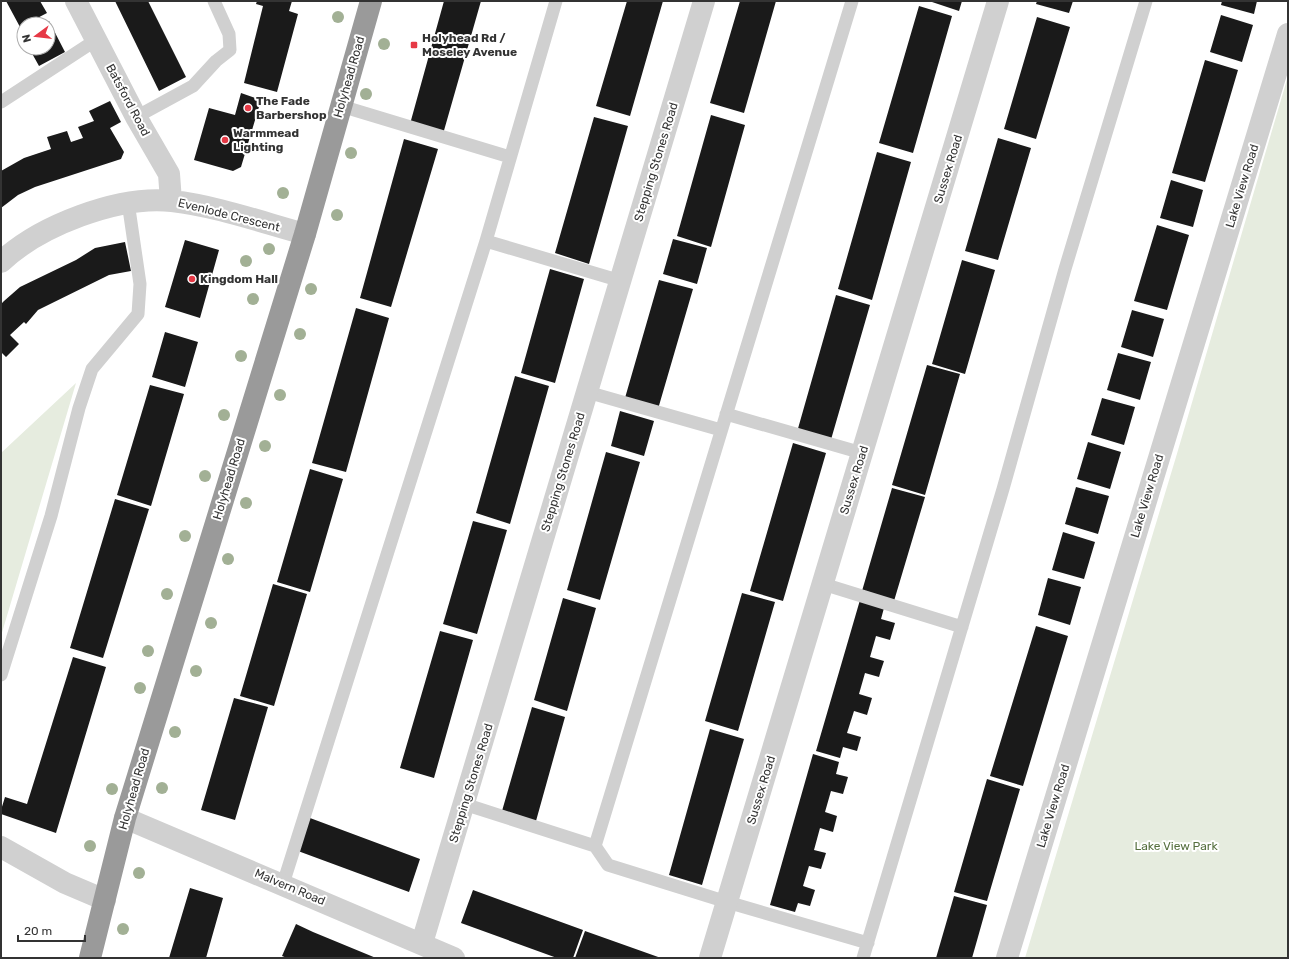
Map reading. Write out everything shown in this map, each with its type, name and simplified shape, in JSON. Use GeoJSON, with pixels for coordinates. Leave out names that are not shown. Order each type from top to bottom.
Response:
{"type":"FeatureCollection","features":[{"type":"Feature","properties":{"kind":"highway","name":"Holyhead Road"},"geometry":{"type":"LineString","coordinates":[[90,958],[125,818],[305,234],[370,1]]}},
{"type":"Feature","properties":{"kind":"street","name":"Batsford Road"},"geometry":{"type":"LineString","coordinates":[[76,1],[136,117],[169,174],[171,201]]}},
{"type":"Feature","properties":{"kind":"street","name":"Stepping Stones Road"},"geometry":{"type":"LineString","coordinates":[[422,943],[704,1]]}},
{"type":"Feature","properties":{"kind":"street","name":"Sussex Road"},"geometry":{"type":"LineString","coordinates":[[710,958],[998,1]]}},
{"type":"Feature","properties":{"kind":"street","name":"Lake View Road"},"geometry":{"type":"LineString","coordinates":[[1006,958],[1288,34]]}},
{"type":"Feature","properties":{"kind":"street","name":"Evenlode Crescent"},"geometry":{"type":"LineString","coordinates":[[1,262],[13,251],[63,221],[128,202],[171,201],[215,210],[305,234]]}},
{"type":"Feature","properties":{"kind":"street","name":"Malvern Road"},"geometry":{"type":"LineString","coordinates":[[125,818],[422,943],[454,958]]}},
{"type":"Feature","properties":{"kind":"street"},"geometry":{"type":"LineString","coordinates":[[1,847],[65,883],[105,900]]}},
{"type":"Feature","properties":{"kind":"lane"},"geometry":{"type":"LineString","coordinates":[[193,86],[216,61],[230,50],[229,34],[214,1]]}},
{"type":"Feature","properties":{"kind":"lane"},"geometry":{"type":"LineString","coordinates":[[283,884],[486,241],[556,1]]}},
{"type":"Feature","properties":{"kind":"lane"},"geometry":{"type":"LineString","coordinates":[[595,846],[852,1]]}},
{"type":"Feature","properties":{"kind":"lane"},"geometry":{"type":"LineString","coordinates":[[863,958],[1003,489],[1065,269],[1146,1]]}},
{"type":"Feature","properties":{"kind":"lane"},"geometry":{"type":"LineString","coordinates":[[1,102],[96,40]]}},
{"type":"Feature","properties":{"kind":"lane"},"geometry":{"type":"LineString","coordinates":[[136,117],[193,86],[209,82]]}},
{"type":"Feature","properties":{"kind":"lane"},"geometry":{"type":"LineString","coordinates":[[341,106],[510,157]]}},
{"type":"Feature","properties":{"kind":"lane"},"geometry":{"type":"LineString","coordinates":[[1,675],[50,516],[79,408],[92,368],[138,314],[140,284],[128,202]]}},
{"type":"Feature","properties":{"kind":"lane"},"geometry":{"type":"LineString","coordinates":[[486,241],[621,281]]}},
{"type":"Feature","properties":{"kind":"lane"},"geometry":{"type":"LineString","coordinates":[[587,392],[721,430]]}},
{"type":"Feature","properties":{"kind":"lane"},"geometry":{"type":"LineString","coordinates":[[726,414],[862,453]]}},
{"type":"Feature","properties":{"kind":"lane"},"geometry":{"type":"LineString","coordinates":[[823,584],[962,627]]}},
{"type":"Feature","properties":{"kind":"lane"},"geometry":{"type":"LineString","coordinates":[[464,804],[595,846],[608,865],[727,902],[868,942]]}},
{"type":"Feature","properties":{"kind":"green space","name":"Lake View Park"},"geometry":{"type":"Polygon","coordinates":[[[1288,76],[1288,958],[1025,958],[1176,457],[1288,76]]]}},
{"type":"Feature","properties":{"kind":"green space"},"geometry":{"type":"Polygon","coordinates":[[[76,383],[1,636],[1,453],[76,383]]]}},
{"type":"Feature","properties":{"kind":"building"},"geometry":{"type":"Polygon","coordinates":[[[6,1],[40,1],[47,13],[41,16],[16,16],[16,20],[6,1]]]}},
{"type":"Feature","properties":{"kind":"building"},"geometry":{"type":"Polygon","coordinates":[[[115,1],[148,1],[186,77],[159,91],[115,1]]]}},
{"type":"Feature","properties":{"kind":"building"},"geometry":{"type":"Polygon","coordinates":[[[257,1],[292,1],[289,11],[298,14],[277,92],[244,83],[263,6],[256,4],[257,1]]]}},
{"type":"Feature","properties":{"kind":"building"},"geometry":{"type":"Polygon","coordinates":[[[444,1],[481,1],[443,134],[410,124],[444,1]]]}},
{"type":"Feature","properties":{"kind":"building"},"geometry":{"type":"Polygon","coordinates":[[[627,1],[663,1],[630,116],[596,106],[627,1]]]}},
{"type":"Feature","properties":{"kind":"building"},"geometry":{"type":"Polygon","coordinates":[[[740,1],[776,1],[744,113],[710,103],[740,1]]]}},
{"type":"Feature","properties":{"kind":"building"},"geometry":{"type":"Polygon","coordinates":[[[929,1],[962,1],[959,11],[929,1]]]}},
{"type":"Feature","properties":{"kind":"building"},"geometry":{"type":"Polygon","coordinates":[[[1037,1],[1073,1],[1069,13],[1036,4],[1037,1]]]}},
{"type":"Feature","properties":{"kind":"building"},"geometry":{"type":"Polygon","coordinates":[[[1222,1],[1257,1],[1254,14],[1221,5],[1222,1]]]}},
{"type":"Feature","properties":{"kind":"building"},"geometry":{"type":"Polygon","coordinates":[[[919,6],[952,16],[913,153],[879,143],[919,6]]]}},
{"type":"Feature","properties":{"kind":"building"},"geometry":{"type":"Polygon","coordinates":[[[1221,15],[1253,25],[1242,62],[1210,52],[1221,15]]]}},
{"type":"Feature","properties":{"kind":"building"},"geometry":{"type":"Polygon","coordinates":[[[1037,17],[1070,27],[1036,139],[1004,129],[1037,17]]]}},
{"type":"Feature","properties":{"kind":"building"},"geometry":{"type":"Polygon","coordinates":[[[56,35],[65,52],[39,66],[33,56],[56,56],[56,35]]]}},
{"type":"Feature","properties":{"kind":"building"},"geometry":{"type":"Polygon","coordinates":[[[1205,60],[1238,70],[1205,182],[1172,173],[1205,60]]]}},
{"type":"Feature","properties":{"kind":"building","name":"Warmmead Lighting"},"geometry":{"type":"Polygon","coordinates":[[[241,93],[261,100],[241,167],[233,171],[194,160],[209,108],[235,115],[241,93]]]}},
{"type":"Feature","properties":{"kind":"building"},"geometry":{"type":"Polygon","coordinates":[[[110,101],[121,122],[110,128],[124,152],[121,159],[35,187],[18,195],[1,208],[1,171],[24,158],[51,149],[47,137],[67,131],[71,142],[83,138],[78,127],[94,121],[89,111],[110,101]]]}},
{"type":"Feature","properties":{"kind":"building"},"geometry":{"type":"Polygon","coordinates":[[[711,115],[745,125],[711,247],[677,236],[711,115]]]}},
{"type":"Feature","properties":{"kind":"building"},"geometry":{"type":"Polygon","coordinates":[[[594,117],[628,126],[589,264],[555,253],[594,117]]]}},
{"type":"Feature","properties":{"kind":"building"},"geometry":{"type":"Polygon","coordinates":[[[998,138],[1031,148],[998,260],[965,251],[998,138]]]}},
{"type":"Feature","properties":{"kind":"building"},"geometry":{"type":"Polygon","coordinates":[[[404,139],[438,149],[391,307],[360,298],[404,139]]]}},
{"type":"Feature","properties":{"kind":"building"},"geometry":{"type":"Polygon","coordinates":[[[877,152],[911,162],[872,300],[838,289],[877,152]]]}},
{"type":"Feature","properties":{"kind":"building"},"geometry":{"type":"Polygon","coordinates":[[[1171,180],[1203,190],[1193,227],[1160,218],[1171,180]]]}},
{"type":"Feature","properties":{"kind":"building"},"geometry":{"type":"Polygon","coordinates":[[[1157,225],[1189,235],[1167,310],[1134,301],[1157,225]]]}},
{"type":"Feature","properties":{"kind":"building"},"geometry":{"type":"Polygon","coordinates":[[[673,239],[707,248],[697,284],[663,274],[673,239]]]}},
{"type":"Feature","properties":{"kind":"building","name":"Kingdom Hall"},"geometry":{"type":"Polygon","coordinates":[[[185,240],[219,250],[200,318],[165,307],[185,240]]]}},
{"type":"Feature","properties":{"kind":"building"},"geometry":{"type":"Polygon","coordinates":[[[125,242],[131,271],[109,275],[38,310],[26,324],[24,322],[10,335],[19,344],[6,357],[1,352],[1,304],[4,301],[20,287],[76,260],[95,248],[125,242]]]}},
{"type":"Feature","properties":{"kind":"building"},"geometry":{"type":"Polygon","coordinates":[[[962,260],[995,270],[965,374],[932,364],[962,260]]]}},
{"type":"Feature","properties":{"kind":"building"},"geometry":{"type":"Polygon","coordinates":[[[550,269],[584,279],[555,383],[521,373],[550,269]]]}},
{"type":"Feature","properties":{"kind":"building"},"geometry":{"type":"Polygon","coordinates":[[[659,280],[693,289],[658,409],[625,398],[659,280]]]}},
{"type":"Feature","properties":{"kind":"building"},"geometry":{"type":"Polygon","coordinates":[[[836,295],[870,305],[830,443],[797,432],[836,295]]]}},
{"type":"Feature","properties":{"kind":"building"},"geometry":{"type":"Polygon","coordinates":[[[356,308],[389,318],[346,472],[312,463],[356,308]]]}},
{"type":"Feature","properties":{"kind":"building"},"geometry":{"type":"Polygon","coordinates":[[[1132,310],[1164,319],[1153,357],[1121,347],[1132,310]]]}},
{"type":"Feature","properties":{"kind":"building"},"geometry":{"type":"Polygon","coordinates":[[[165,332],[198,342],[185,387],[152,377],[165,332]]]}},
{"type":"Feature","properties":{"kind":"building"},"geometry":{"type":"Polygon","coordinates":[[[1118,353],[1151,362],[1140,400],[1107,390],[1118,353]]]}},
{"type":"Feature","properties":{"kind":"building"},"geometry":{"type":"Polygon","coordinates":[[[927,365],[960,374],[925,495],[892,485],[927,365]]]}},
{"type":"Feature","properties":{"kind":"building"},"geometry":{"type":"Polygon","coordinates":[[[515,376],[549,386],[510,524],[476,513],[515,376]]]}},
{"type":"Feature","properties":{"kind":"building"},"geometry":{"type":"Polygon","coordinates":[[[150,385],[184,394],[151,506],[117,495],[150,385]]]}},
{"type":"Feature","properties":{"kind":"building"},"geometry":{"type":"Polygon","coordinates":[[[1102,398],[1135,407],[1124,445],[1091,435],[1102,398]]]}},
{"type":"Feature","properties":{"kind":"building"},"geometry":{"type":"Polygon","coordinates":[[[620,411],[654,421],[644,456],[611,446],[620,411]]]}},
{"type":"Feature","properties":{"kind":"building"},"geometry":{"type":"Polygon","coordinates":[[[1088,442],[1121,452],[1110,489],[1077,479],[1088,442]]]}},
{"type":"Feature","properties":{"kind":"building"},"geometry":{"type":"Polygon","coordinates":[[[793,443],[826,453],[783,601],[750,591],[793,443]]]}},
{"type":"Feature","properties":{"kind":"building"},"geometry":{"type":"Polygon","coordinates":[[[606,452],[640,462],[600,600],[567,590],[606,452]]]}},
{"type":"Feature","properties":{"kind":"building"},"geometry":{"type":"Polygon","coordinates":[[[310,469],[343,479],[310,592],[277,582],[310,469]]]}},
{"type":"Feature","properties":{"kind":"building"},"geometry":{"type":"Polygon","coordinates":[[[1076,487],[1109,496],[1098,534],[1065,524],[1076,487]]]}},
{"type":"Feature","properties":{"kind":"building"},"geometry":{"type":"Polygon","coordinates":[[[892,488],[925,497],[894,601],[862,591],[892,488]]]}},
{"type":"Feature","properties":{"kind":"building"},"geometry":{"type":"Polygon","coordinates":[[[115,499],[149,509],[103,658],[70,648],[115,499]]]}},
{"type":"Feature","properties":{"kind":"building"},"geometry":{"type":"Polygon","coordinates":[[[473,521],[507,530],[477,634],[443,624],[473,521]]]}},
{"type":"Feature","properties":{"kind":"building"},"geometry":{"type":"Polygon","coordinates":[[[1063,532],[1095,542],[1084,579],[1052,570],[1063,532]]]}},
{"type":"Feature","properties":{"kind":"building"},"geometry":{"type":"Polygon","coordinates":[[[1048,578],[1081,587],[1070,625],[1038,615],[1048,578]]]}},
{"type":"Feature","properties":{"kind":"building"},"geometry":{"type":"Polygon","coordinates":[[[273,584],[307,594],[274,706],[240,696],[273,584]]]}},
{"type":"Feature","properties":{"kind":"building"},"geometry":{"type":"Polygon","coordinates":[[[742,593],[775,602],[738,731],[705,721],[742,593]]]}},
{"type":"Feature","properties":{"kind":"building"},"geometry":{"type":"Polygon","coordinates":[[[563,598],[596,608],[567,711],[534,700],[563,598]]]}},
{"type":"Feature","properties":{"kind":"building"},"geometry":{"type":"Polygon","coordinates":[[[860,600],[884,608],[881,619],[895,623],[890,640],[876,636],[870,657],[884,661],[879,677],[865,673],[859,694],[872,698],[867,715],[854,711],[847,733],[861,737],[857,751],[843,747],[840,758],[816,751],[860,600]]]}},
{"type":"Feature","properties":{"kind":"building"},"geometry":{"type":"Polygon","coordinates":[[[1036,626],[1068,636],[1023,786],[990,776],[1036,626]]]}},
{"type":"Feature","properties":{"kind":"building"},"geometry":{"type":"Polygon","coordinates":[[[440,631],[473,640],[434,778],[400,768],[440,631]]]}},
{"type":"Feature","properties":{"kind":"building"},"geometry":{"type":"Polygon","coordinates":[[[73,657],[106,667],[56,833],[1,814],[1,810],[5,797],[27,804],[73,657]]]}},
{"type":"Feature","properties":{"kind":"building"},"geometry":{"type":"Polygon","coordinates":[[[234,698],[268,707],[235,820],[201,810],[234,698]]]}},
{"type":"Feature","properties":{"kind":"building"},"geometry":{"type":"Polygon","coordinates":[[[532,707],[565,717],[536,821],[502,811],[532,707]]]}},
{"type":"Feature","properties":{"kind":"building"},"geometry":{"type":"Polygon","coordinates":[[[710,729],[744,739],[702,885],[669,875],[710,729]]]}},
{"type":"Feature","properties":{"kind":"building"},"geometry":{"type":"Polygon","coordinates":[[[813,754],[839,762],[836,774],[848,777],[843,794],[831,791],[825,812],[837,816],[833,832],[820,828],[814,850],[826,853],[821,869],[809,866],[803,886],[815,890],[810,906],[798,903],[795,912],[770,905],[813,754]]]}},
{"type":"Feature","properties":{"kind":"building"},"geometry":{"type":"Polygon","coordinates":[[[987,779],[1020,789],[987,901],[954,892],[987,779]]]}},
{"type":"Feature","properties":{"kind":"building"},"geometry":{"type":"Polygon","coordinates":[[[310,818],[420,859],[409,892],[298,851],[310,818]]]}},
{"type":"Feature","properties":{"kind":"building"},"geometry":{"type":"Polygon","coordinates":[[[190,888],[223,898],[206,958],[169,958],[190,888]]]}},
{"type":"Feature","properties":{"kind":"building"},"geometry":{"type":"Polygon","coordinates":[[[473,890],[583,930],[573,958],[557,958],[461,923],[473,890]]]}},
{"type":"Feature","properties":{"kind":"building"},"geometry":{"type":"Polygon","coordinates":[[[954,896],[987,905],[972,958],[936,958],[954,896]]]}},
{"type":"Feature","properties":{"kind":"building"},"geometry":{"type":"Polygon","coordinates":[[[296,924],[376,958],[287,958],[282,956],[296,924]]]}},
{"type":"Feature","properties":{"kind":"building"},"geometry":{"type":"Polygon","coordinates":[[[585,931],[661,958],[575,958],[585,931]]]}},
{"type":"Feature","properties":{"kind":"place","name":"Holyhead Rd / Moseley Avenue"},"geometry":{"type":"Point","coordinates":[414,45]}},
{"type":"Feature","properties":{"kind":"place","name":"The Fade Barbershop"},"geometry":{"type":"Point","coordinates":[248,108]}},
{"type":"Feature","properties":{"kind":"place","name":"Warmmead Lighting"},"geometry":{"type":"Point","coordinates":[225,140]}},
{"type":"Feature","properties":{"kind":"place","name":"Kingdom Hall"},"geometry":{"type":"Point","coordinates":[192,279]}}]}
